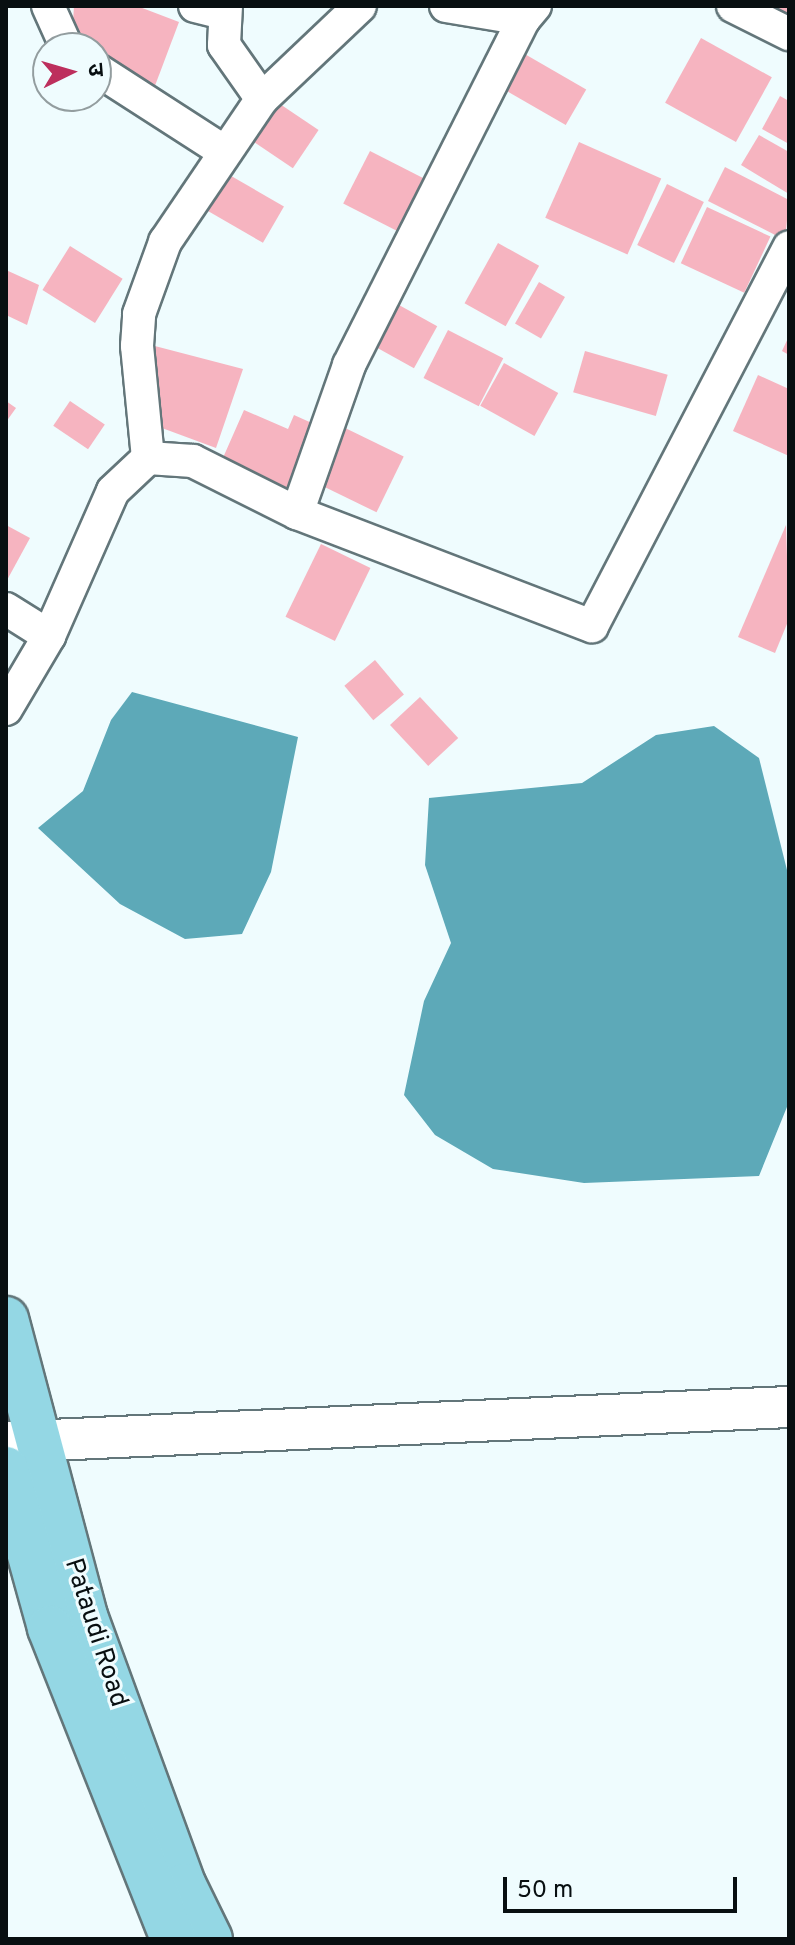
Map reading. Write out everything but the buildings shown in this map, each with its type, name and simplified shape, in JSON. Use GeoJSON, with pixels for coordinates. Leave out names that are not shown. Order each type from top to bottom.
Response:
{"type":"FeatureCollection","features":[{"type":"Feature","properties":{"kind":"main road","name":"Pataudi Road"},"geometry":{"type":"LineString","coordinates":[[6,1319],[22,1441],[184,1886],[210,1939]]}},
{"type":"Feature","properties":{"kind":"main road"},"geometry":{"type":"LineString","coordinates":[[6,1469],[50,1628],[173,1939]]}},
{"type":"Feature","properties":{"kind":"street"},"geometry":{"type":"LineString","coordinates":[[48,6],[60,32]]}},
{"type":"Feature","properties":{"kind":"street"},"geometry":{"type":"LineString","coordinates":[[148,458],[138,388],[139,314],[165,242],[262,99],[360,6]]}},
{"type":"Feature","properties":{"kind":"street"},"geometry":{"type":"LineString","coordinates":[[297,513],[349,365],[530,13],[446,6]]}},
{"type":"Feature","properties":{"kind":"street"},"geometry":{"type":"LineString","coordinates":[[733,6],[789,34]]}},
{"type":"Feature","properties":{"kind":"street"},"geometry":{"type":"LineString","coordinates":[[215,8],[224,45],[262,99]]}},
{"type":"Feature","properties":{"kind":"street"},"geometry":{"type":"LineString","coordinates":[[112,79],[225,152]]}},
{"type":"Feature","properties":{"kind":"street"},"geometry":{"type":"LineString","coordinates":[[6,709],[49,636],[113,491],[148,458],[193,461],[297,513],[592,626],[789,247]]}},
{"type":"Feature","properties":{"kind":"street"},"geometry":{"type":"LineString","coordinates":[[6,609],[49,636]]}},
{"type":"Feature","properties":{"kind":"street"},"geometry":{"type":"LineString","coordinates":[[22,1441],[789,1407]]}},
{"type":"Feature","properties":{"kind":"water"},"geometry":{"type":"Polygon","coordinates":[[[132,692],[298,737],[271,872],[242,934],[185,939],[120,904],[38,828],[83,791],[111,720],[132,692]]]}},
{"type":"Feature","properties":{"kind":"water"},"geometry":{"type":"Polygon","coordinates":[[[714,726],[759,758],[789,878],[789,1102],[759,1176],[584,1183],[493,1169],[435,1135],[404,1095],[424,1001],[451,943],[425,865],[429,798],[582,783],[656,735],[714,726]]]}}]}
